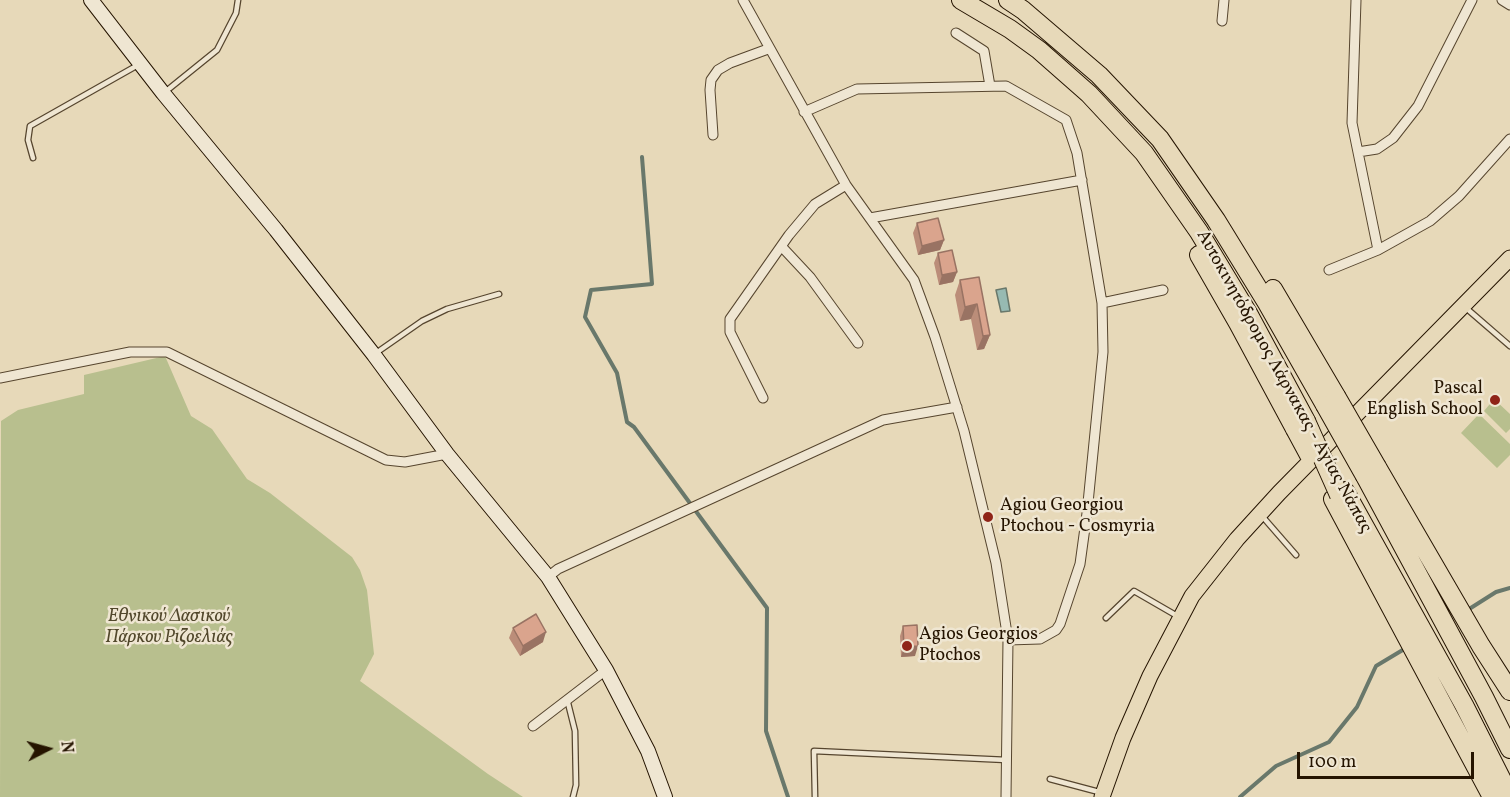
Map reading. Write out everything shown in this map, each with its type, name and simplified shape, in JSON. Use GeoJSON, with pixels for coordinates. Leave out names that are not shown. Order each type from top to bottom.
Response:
{"type":"FeatureCollection","features":[{"type":"Feature","properties":{"kind":"highway"},"geometry":{"type":"LineString","coordinates":[[961,0],[1010,29],[1034,59],[1082,102],[1136,162],[1188,237],[1301,425],[1339,495],[1397,618],[1491,797]]}},
{"type":"Feature","properties":{"kind":"highway","name":"Αυτοκινητόδρομος Λάρνακας - Αγίας Νάπας"},"geometry":{"type":"LineString","coordinates":[[1008,0],[1023,10],[1099,75],[1160,139],[1222,229],[1330,400],[1371,471],[1510,749]]}},
{"type":"Feature","properties":{"kind":"highway"},"geometry":{"type":"LineString","coordinates":[[1371,471],[1510,691]]}},
{"type":"Feature","properties":{"kind":"highway","name":"Αυτοκινητόδρομος Λάρνακας - Αγίας Νάπας"},"geometry":{"type":"LineString","coordinates":[[1339,495],[1464,705],[1510,796]]}},
{"type":"Feature","properties":{"kind":"highway"},"geometry":{"type":"LineString","coordinates":[[1481,646],[1510,702]]}},
{"type":"Feature","properties":{"kind":"main road"},"geometry":{"type":"LineString","coordinates":[[91,0],[163,93],[276,230],[374,355],[447,454],[548,577],[606,670],[648,751],[665,797]]}},
{"type":"Feature","properties":{"kind":"main road"},"geometry":{"type":"LineString","coordinates":[[1102,795],[1123,738],[1150,676],[1192,596],[1260,513],[1510,258]]}},
{"type":"Feature","properties":{"kind":"street"},"geometry":{"type":"LineString","coordinates":[[743,0],[768,49],[846,185],[914,280],[935,337],[964,431],[996,563],[1008,640],[1006,797]]}},
{"type":"Feature","properties":{"kind":"street"},"geometry":{"type":"LineString","coordinates":[[1222,21],[1224,0]]}},
{"type":"Feature","properties":{"kind":"street"},"geometry":{"type":"LineString","coordinates":[[1356,0],[1352,123],[1378,250]]}},
{"type":"Feature","properties":{"kind":"street"},"geometry":{"type":"LineString","coordinates":[[1358,152],[1377,149],[1393,138],[1412,114],[1472,0]]}},
{"type":"Feature","properties":{"kind":"street"},"geometry":{"type":"LineString","coordinates":[[1502,0],[1510,5]]}},
{"type":"Feature","properties":{"kind":"street"},"geometry":{"type":"LineString","coordinates":[[956,33],[984,51],[990,86]]}},
{"type":"Feature","properties":{"kind":"street"},"geometry":{"type":"LineString","coordinates":[[713,135],[711,80],[718,70],[730,63],[768,49]]}},
{"type":"Feature","properties":{"kind":"street"},"geometry":{"type":"LineString","coordinates":[[804,112],[857,89],[1006,86],[1066,120],[1077,153],[1102,303],[1103,352],[1087,513],[1080,564],[1060,624],[1056,630],[1040,639],[1008,640]]}},
{"type":"Feature","properties":{"kind":"street"},"geometry":{"type":"LineString","coordinates":[[1329,270],[1401,239],[1430,221],[1459,196],[1510,139]]}},
{"type":"Feature","properties":{"kind":"street"},"geometry":{"type":"LineString","coordinates":[[870,219],[1082,180]]}},
{"type":"Feature","properties":{"kind":"street"},"geometry":{"type":"LineString","coordinates":[[763,398],[730,332],[729,319],[789,235],[815,204],[846,185]]}},
{"type":"Feature","properties":{"kind":"street"},"geometry":{"type":"LineString","coordinates":[[782,247],[810,277],[858,343]]}},
{"type":"Feature","properties":{"kind":"street"},"geometry":{"type":"LineString","coordinates":[[1102,303],[1163,290]]}},
{"type":"Feature","properties":{"kind":"street"},"geometry":{"type":"LineString","coordinates":[[0,378],[130,352],[167,352],[386,460],[405,462],[447,454]]}},
{"type":"Feature","properties":{"kind":"street"},"geometry":{"type":"LineString","coordinates":[[548,577],[558,570],[690,508],[883,420],[957,407]]}},
{"type":"Feature","properties":{"kind":"street"},"geometry":{"type":"LineString","coordinates":[[533,726],[606,670]]}},
{"type":"Feature","properties":{"kind":"lane"},"geometry":{"type":"LineString","coordinates":[[163,93],[217,50],[236,13],[238,0]]}},
{"type":"Feature","properties":{"kind":"lane"},"geometry":{"type":"LineString","coordinates":[[33,158],[28,140],[30,126],[140,63]]}},
{"type":"Feature","properties":{"kind":"lane"},"geometry":{"type":"LineString","coordinates":[[374,355],[422,321],[447,309],[499,294]]}},
{"type":"Feature","properties":{"kind":"lane"},"geometry":{"type":"LineString","coordinates":[[1464,306],[1510,346]]}},
{"type":"Feature","properties":{"kind":"lane"},"geometry":{"type":"LineString","coordinates":[[1260,513],[1296,555]]}},
{"type":"Feature","properties":{"kind":"lane"},"geometry":{"type":"LineString","coordinates":[[1106,618],[1134,591],[1180,618]]}},
{"type":"Feature","properties":{"kind":"lane"},"geometry":{"type":"LineString","coordinates":[[567,699],[575,731],[576,785],[573,797]]}},
{"type":"Feature","properties":{"kind":"lane"},"geometry":{"type":"LineString","coordinates":[[815,797],[814,751],[1007,760]]}},
{"type":"Feature","properties":{"kind":"lane"},"geometry":{"type":"LineString","coordinates":[[1050,779],[1102,795]]}},
{"type":"Feature","properties":{"kind":"green space","name":"Εθνικού Δασικού Πάρκου Ριζοελιάς"},"geometry":{"type":"Polygon","coordinates":[[[165,356],[191,416],[212,429],[247,479],[270,493],[352,557],[360,570],[367,590],[374,654],[360,681],[523,797],[0,797],[1,421],[18,410],[84,394],[84,375],[165,356]]]}},
{"type":"Feature","properties":{"kind":"green space"},"geometry":{"type":"Polygon","coordinates":[[[1494,399],[1510,414],[1510,429],[1506,433],[1484,411],[1494,399]]]}},
{"type":"Feature","properties":{"kind":"green space"},"geometry":{"type":"Polygon","coordinates":[[[1479,414],[1510,444],[1510,455],[1497,468],[1461,433],[1479,414]]]}},
{"type":"Feature","properties":{"kind":"water"},"geometry":{"type":"Polygon","coordinates":[[[1006,288],[1010,311],[1001,312],[996,290],[1006,288]]]}},
{"type":"Feature","properties":{"kind":"building"},"geometry":{"type":"Polygon","coordinates":[[[938,218],[944,240],[922,246],[917,223],[938,218]]]}},
{"type":"Feature","properties":{"kind":"building"},"geometry":{"type":"Polygon","coordinates":[[[952,250],[957,272],[942,275],[938,253],[952,250]]]}},
{"type":"Feature","properties":{"kind":"building"},"geometry":{"type":"Polygon","coordinates":[[[979,277],[990,335],[983,336],[977,304],[965,307],[960,280],[979,277]]]}},
{"type":"Feature","properties":{"kind":"building"},"geometry":{"type":"Polygon","coordinates":[[[536,614],[546,632],[523,646],[513,628],[536,614]]]}},
{"type":"Feature","properties":{"kind":"building"},"geometry":{"type":"Polygon","coordinates":[[[917,625],[918,646],[904,647],[903,626],[917,625]]]}},
{"type":"Feature","properties":{"kind":"waterway"},"geometry":{"type":"LineString","coordinates":[[642,157],[652,284],[591,290],[585,317],[617,373],[627,422],[634,427],[767,608],[766,731],[788,797]]}},
{"type":"Feature","properties":{"kind":"waterway"},"geometry":{"type":"LineString","coordinates":[[1466,611],[1496,592],[1510,588]]}},
{"type":"Feature","properties":{"kind":"waterway"},"geometry":{"type":"LineString","coordinates":[[1240,797],[1276,766],[1329,742],[1357,707],[1376,666],[1406,648]]}},
{"type":"Feature","properties":{"kind":"place","name":"Pascal English School"},"geometry":{"type":"Point","coordinates":[1495,400]}},
{"type":"Feature","properties":{"kind":"place","name":"Agiou Georgiou Ptochou - Cosmyria"},"geometry":{"type":"Point","coordinates":[988,517]}},
{"type":"Feature","properties":{"kind":"place","name":"Agios Georgios Ptochos"},"geometry":{"type":"Point","coordinates":[907,646]}}]}
